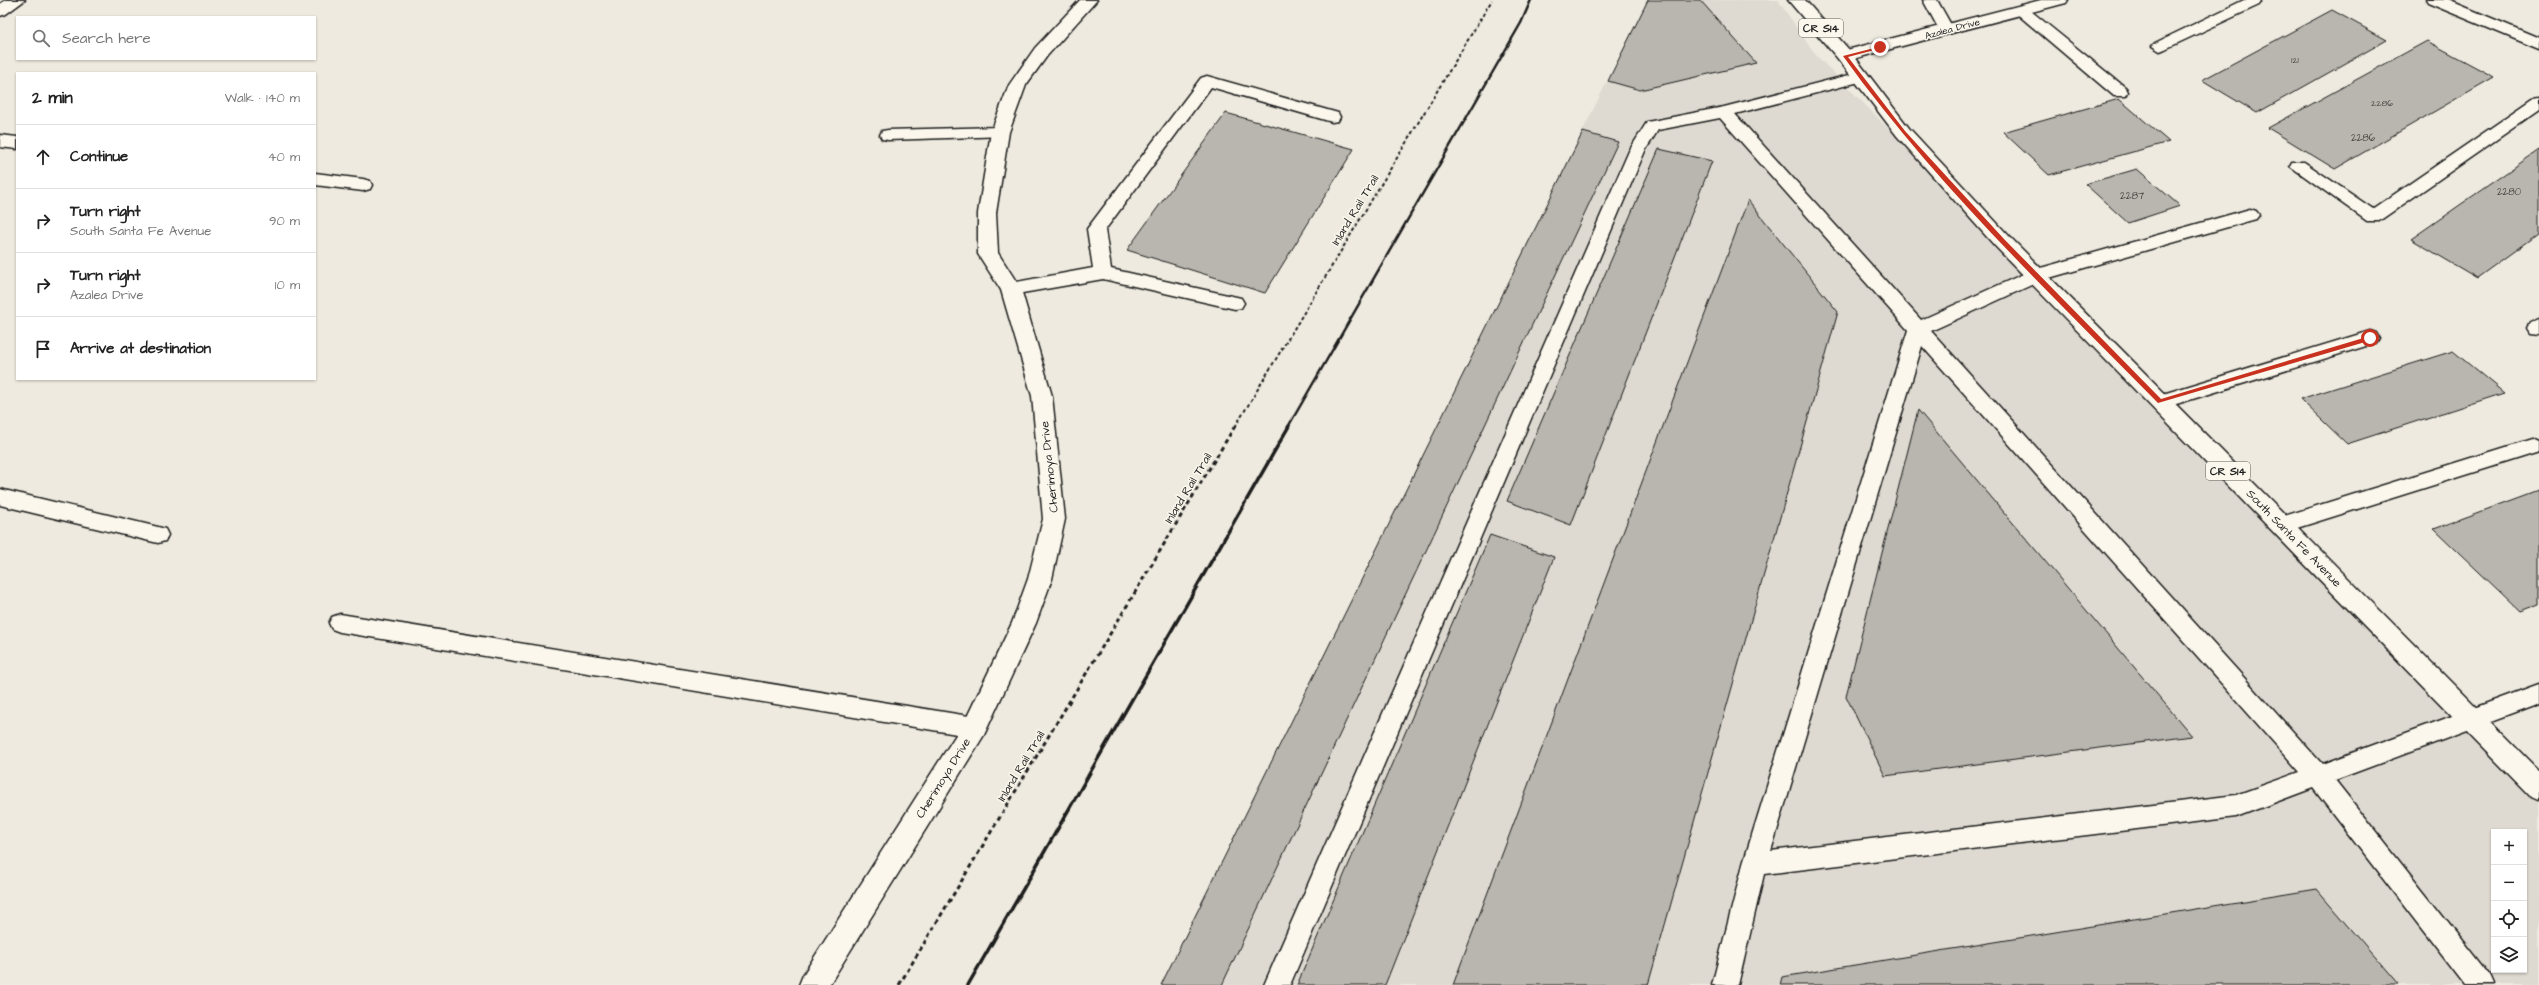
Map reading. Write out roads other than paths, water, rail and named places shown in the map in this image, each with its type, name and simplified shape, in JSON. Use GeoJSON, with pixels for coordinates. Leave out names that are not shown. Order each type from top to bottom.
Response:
{"type":"FeatureCollection","features":[{"type":"Feature","properties":{"kind":"street"},"geometry":{"type":"LineString","coordinates":[[0,11],[17,0]]}},
{"type":"Feature","properties":{"kind":"street","name":"Cherimoya Drive"},"geometry":{"type":"LineString","coordinates":[[813,985],[975,727],[1024,623],[1040,579],[1054,519],[1042,396],[1011,289],[988,254],[987,213],[1000,132],[1018,85],[1041,52],[1090,0]]}},
{"type":"Feature","properties":{"kind":"street","name":"South Santa Fe Avenue"},"geometry":{"type":"LineString","coordinates":[[1796,0],[1845,56],[1903,132],[2036,275],[2539,788]]}},
{"type":"Feature","properties":{"kind":"street","name":"Azalea Drive"},"geometry":{"type":"LineString","coordinates":[[1845,56],[2060,0]]}},
{"type":"Feature","properties":{"kind":"street"},"geometry":{"type":"LineString","coordinates":[[2434,0],[2539,44]]}},
{"type":"Feature","properties":{"kind":"street"},"geometry":{"type":"LineString","coordinates":[[0,141],[16,143]]}},
{"type":"Feature","properties":{"kind":"street"},"geometry":{"type":"LineString","coordinates":[[316,180],[363,185]]}},
{"type":"Feature","properties":{"kind":"lane"},"geometry":{"type":"LineString","coordinates":[[1930,0],[1946,30]]}},
{"type":"Feature","properties":{"kind":"lane"},"geometry":{"type":"LineString","coordinates":[[2160,46],[2254,2],[2251,0]]}},
{"type":"Feature","properties":{"kind":"lane"},"geometry":{"type":"LineString","coordinates":[[2021,10],[2120,92]]}},
{"type":"Feature","properties":{"kind":"lane"},"geometry":{"type":"LineString","coordinates":[[1277,985],[1637,151],[1653,126],[1724,112],[1861,77]]}},
{"type":"Feature","properties":{"kind":"lane"},"geometry":{"type":"LineString","coordinates":[[1103,273],[1096,229],[1207,81],[1332,117]]}},
{"type":"Feature","properties":{"kind":"lane"},"geometry":{"type":"LineString","coordinates":[[2298,166],[2372,217],[2539,104]]}},
{"type":"Feature","properties":{"kind":"lane"},"geometry":{"type":"LineString","coordinates":[[1724,112],[2318,776],[2481,985]]}},
{"type":"Feature","properties":{"kind":"lane"},"geometry":{"type":"LineString","coordinates":[[888,135],[1000,132]]}},
{"type":"Feature","properties":{"kind":"lane"},"geometry":{"type":"LineString","coordinates":[[1725,985],[1755,864],[1918,329],[2036,275],[2250,216]]}},
{"type":"Feature","properties":{"kind":"lane"},"geometry":{"type":"LineString","coordinates":[[1011,289],[1103,273],[1235,303]]}},
{"type":"Feature","properties":{"kind":"lane"},"geometry":{"type":"LineString","coordinates":[[2160,402],[2370,338]]}},
{"type":"Feature","properties":{"kind":"lane"},"geometry":{"type":"LineString","coordinates":[[2281,524],[2532,447]]}},
{"type":"Feature","properties":{"kind":"lane"},"geometry":{"type":"LineString","coordinates":[[0,496],[158,535]]}},
{"type":"Feature","properties":{"kind":"lane"},"geometry":{"type":"LineString","coordinates":[[340,623],[975,727]]}},
{"type":"Feature","properties":{"kind":"lane"},"geometry":{"type":"LineString","coordinates":[[1755,864],[2236,806],[2539,694]]}},
{"type":"Feature","properties":{"kind":"railway"},"geometry":{"type":"LineString","coordinates":[[1288,427],[1521,23],[1531,0]]}},
{"type":"Feature","properties":{"kind":"railway"},"geometry":{"type":"LineString","coordinates":[[968,985],[1289,426]]}}]}
